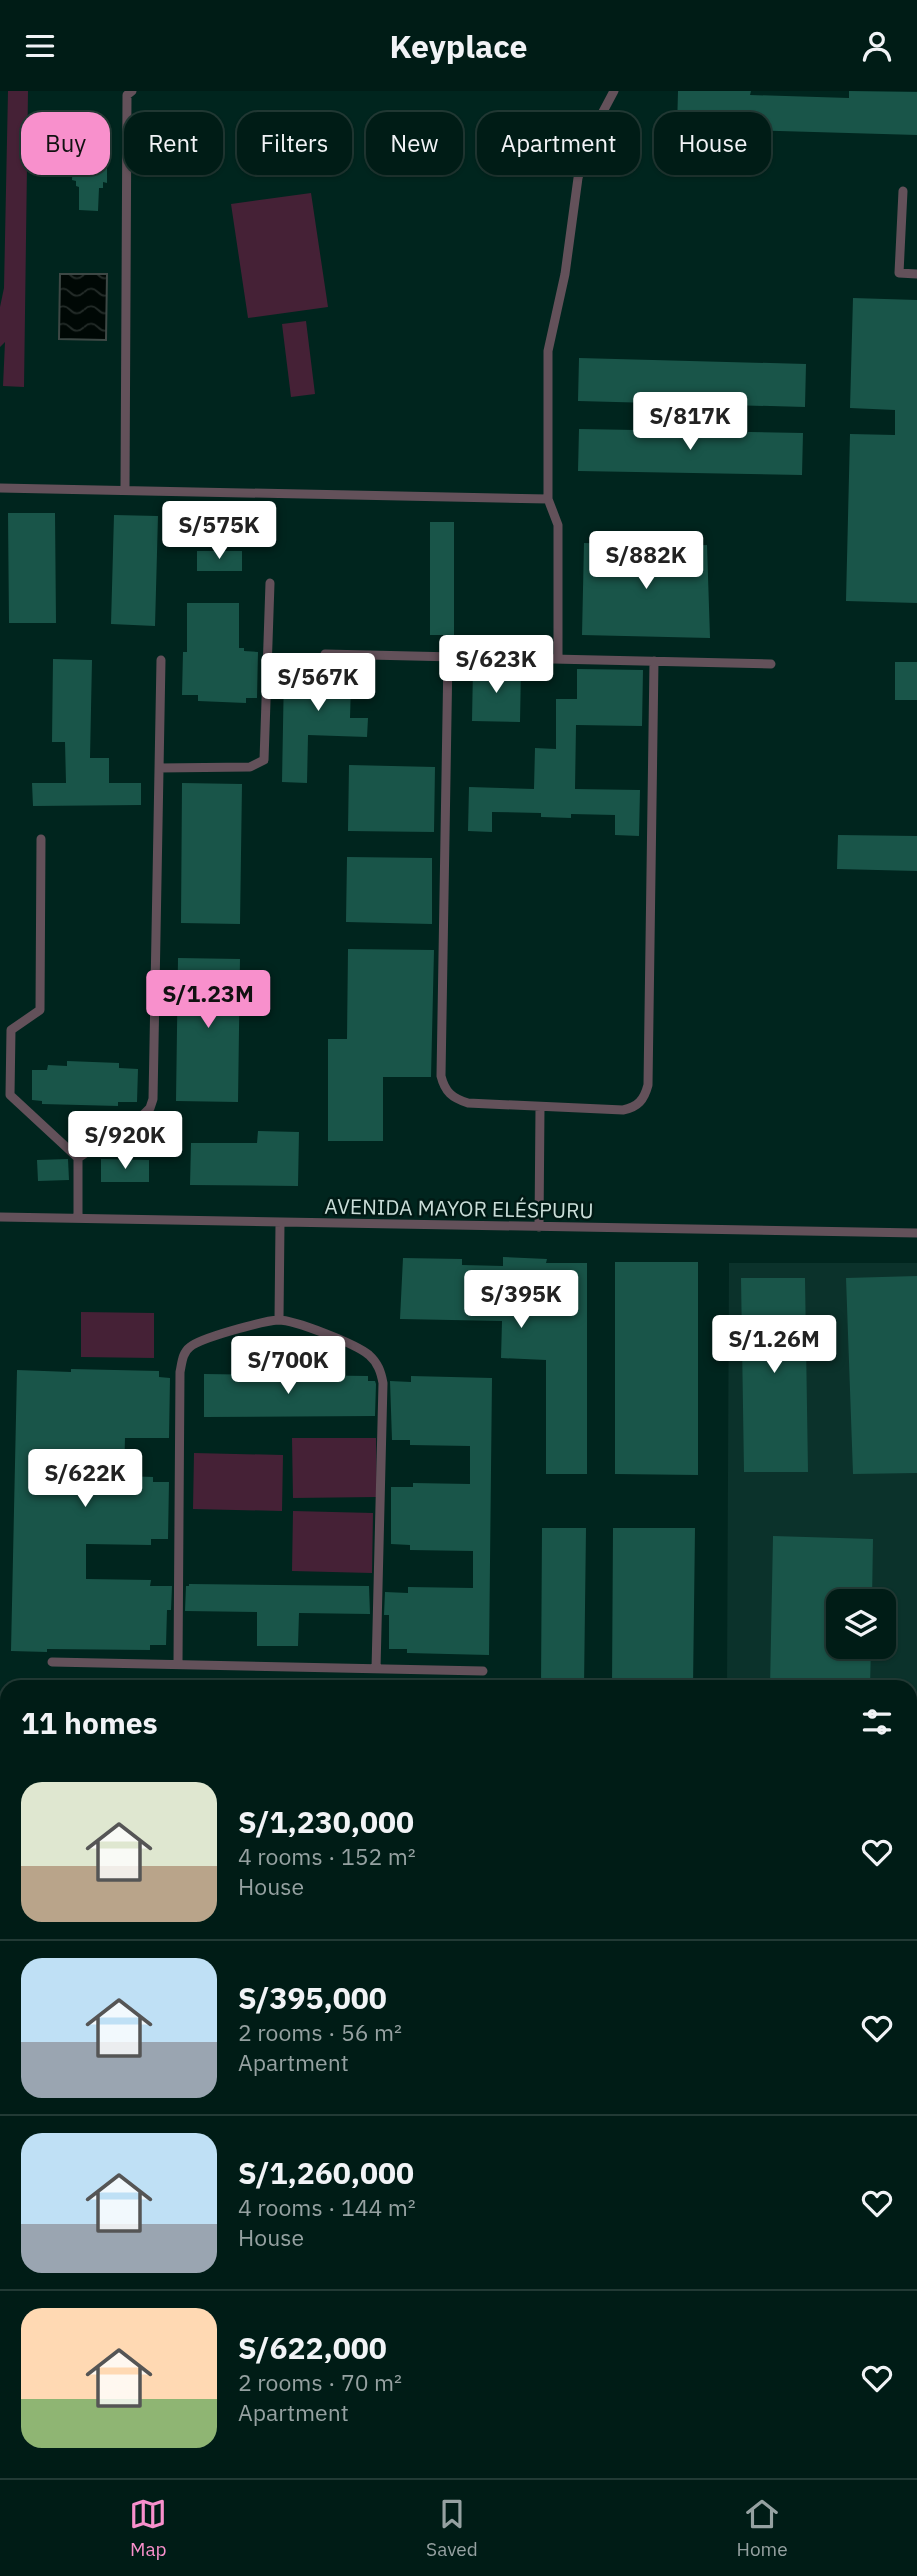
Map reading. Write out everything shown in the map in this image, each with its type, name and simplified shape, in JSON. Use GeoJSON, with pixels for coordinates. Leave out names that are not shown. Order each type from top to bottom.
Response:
{"type":"FeatureCollection","features":[{"type":"Feature","properties":{"kind":"lane"},"geometry":{"type":"LineString","coordinates":[[125,490],[127,95],[131,91]]}},
{"type":"Feature","properties":{"kind":"lane"},"geometry":{"type":"LineString","coordinates":[[558,659],[558,525],[548,499],[548,351],[565,274],[578,178],[590,138],[614,91]]}},
{"type":"Feature","properties":{"kind":"lane"},"geometry":{"type":"LineString","coordinates":[[903,191],[899,273],[917,274]]}},
{"type":"Feature","properties":{"kind":"lane"},"geometry":{"type":"LineString","coordinates":[[0,488],[548,499]]}},
{"type":"Feature","properties":{"kind":"lane"},"geometry":{"type":"LineString","coordinates":[[159,768],[250,767],[264,760],[270,583]]}},
{"type":"Feature","properties":{"kind":"lane"},"geometry":{"type":"LineString","coordinates":[[326,654],[771,663]]}},
{"type":"Feature","properties":{"kind":"lane"},"geometry":{"type":"LineString","coordinates":[[448,656],[441,1076],[444,1088],[453,1098],[468,1103],[623,1110],[635,1107],[645,1097],[648,1085],[654,661]]}},
{"type":"Feature","properties":{"kind":"lane"},"geometry":{"type":"LineString","coordinates":[[78,1158],[144,1114],[153,1099],[161,660]]}},
{"type":"Feature","properties":{"kind":"lane"},"geometry":{"type":"LineString","coordinates":[[41,839],[40,1010],[11,1030],[10,1095],[78,1158],[79,1217]]}},
{"type":"Feature","properties":{"kind":"lane"},"geometry":{"type":"LineString","coordinates":[[539,1227],[540,1107]]}},
{"type":"Feature","properties":{"kind":"lane","name":"AVENIDA MAYOR ELÉSPURU"},"geometry":{"type":"LineString","coordinates":[[0,1217],[917,1233]]}},
{"type":"Feature","properties":{"kind":"lane"},"geometry":{"type":"LineString","coordinates":[[279,1320],[280,1223]]}},
{"type":"Feature","properties":{"kind":"lane"},"geometry":{"type":"LineString","coordinates":[[177,1664],[180,1371],[183,1356],[190,1347],[201,1341],[279,1320],[298,1323],[361,1349],[376,1362],[380,1371],[383,1383],[376,1669]]}},
{"type":"Feature","properties":{"kind":"lane"},"geometry":{"type":"LineString","coordinates":[[52,1662],[483,1671]]}},
{"type":"Feature","properties":{"kind":"shaded area"},"geometry":{"type":"Polygon","coordinates":[[[729,1263],[917,1263],[917,1680],[727,1680],[729,1263]]]}},
{"type":"Feature","properties":{"kind":"green space"},"geometry":{"type":"Polygon","coordinates":[[[8,91],[28,91],[28,112],[21,112],[21,175],[27,175],[24,387],[3,386],[5,342],[0,347],[0,307],[4,288],[8,91]]]}},
{"type":"Feature","properties":{"kind":"green space"},"geometry":{"type":"Polygon","coordinates":[[[311,193],[328,307],[248,318],[231,204],[311,193]]]}},
{"type":"Feature","properties":{"kind":"green space"},"geometry":{"type":"Polygon","coordinates":[[[306,321],[315,394],[291,397],[282,324],[306,321]]]}},
{"type":"Feature","properties":{"kind":"green space"},"geometry":{"type":"Polygon","coordinates":[[[81,1312],[154,1313],[154,1358],[81,1357],[81,1312]]]}},
{"type":"Feature","properties":{"kind":"green space"},"geometry":{"type":"Polygon","coordinates":[[[292,1438],[376,1438],[377,1497],[293,1498],[292,1438]]]}},
{"type":"Feature","properties":{"kind":"green space"},"geometry":{"type":"Polygon","coordinates":[[[194,1453],[283,1455],[282,1511],[193,1509],[194,1453]]]}},
{"type":"Feature","properties":{"kind":"green space"},"geometry":{"type":"Polygon","coordinates":[[[293,1511],[373,1513],[372,1573],[292,1571],[293,1511]]]}},
{"type":"Feature","properties":{"kind":"water"},"geometry":{"type":"Polygon","coordinates":[[[60,274],[107,274],[106,340],[59,339],[60,274]]]}},
{"type":"Feature","properties":{"kind":"building"},"geometry":{"type":"Polygon","coordinates":[[[678,91],[751,91],[750,95],[849,98],[849,91],[917,92],[917,135],[771,131],[771,112],[677,112],[678,91]]]}},
{"type":"Feature","properties":{"kind":"building"},"geometry":{"type":"Polygon","coordinates":[[[72,175],[107,175],[107,183],[103,182],[103,188],[99,188],[98,211],[79,210],[79,187],[76,186],[76,181],[72,180],[72,175]]]}},
{"type":"Feature","properties":{"kind":"building"},"geometry":{"type":"Polygon","coordinates":[[[853,298],[917,300],[917,603],[846,601],[850,434],[895,435],[895,410],[850,408],[853,298]]]}},
{"type":"Feature","properties":{"kind":"building"},"geometry":{"type":"Polygon","coordinates":[[[579,358],[806,364],[805,407],[578,401],[579,358]]]}},
{"type":"Feature","properties":{"kind":"building"},"geometry":{"type":"Polygon","coordinates":[[[579,429],[803,433],[802,475],[578,471],[579,429]]]}},
{"type":"Feature","properties":{"kind":"building"},"geometry":{"type":"Polygon","coordinates":[[[8,513],[55,513],[56,623],[9,623],[8,513]]]}},
{"type":"Feature","properties":{"kind":"building"},"geometry":{"type":"Polygon","coordinates":[[[114,515],[158,516],[155,626],[111,624],[114,515]]]}},
{"type":"Feature","properties":{"kind":"building"},"geometry":{"type":"Polygon","coordinates":[[[430,522],[454,522],[454,635],[430,635],[430,522]]]}},
{"type":"Feature","properties":{"kind":"building"},"geometry":{"type":"Polygon","coordinates":[[[584,543],[707,545],[710,638],[582,635],[584,543]]]}},
{"type":"Feature","properties":{"kind":"building"},"geometry":{"type":"Polygon","coordinates":[[[197,551],[242,551],[242,571],[197,571],[197,551]]]}},
{"type":"Feature","properties":{"kind":"building"},"geometry":{"type":"Polygon","coordinates":[[[187,603],[239,603],[239,648],[258,652],[257,698],[246,698],[246,703],[198,701],[198,695],[182,695],[183,652],[187,652],[187,603]]]}},
{"type":"Feature","properties":{"kind":"building"},"geometry":{"type":"Polygon","coordinates":[[[53,659],[92,660],[90,758],[109,758],[109,783],[141,783],[141,805],[33,806],[32,783],[66,783],[65,742],[52,742],[53,659]]]}},
{"type":"Feature","properties":{"kind":"building"},"geometry":{"type":"Polygon","coordinates":[[[895,662],[917,662],[917,700],[895,700],[895,662]]]}},
{"type":"Feature","properties":{"kind":"building"},"geometry":{"type":"Polygon","coordinates":[[[334,665],[368,667],[368,685],[351,685],[350,718],[368,718],[367,737],[308,735],[307,783],[282,782],[284,671],[334,672],[334,665]]]}},
{"type":"Feature","properties":{"kind":"building"},"geometry":{"type":"Polygon","coordinates":[[[473,667],[521,668],[520,722],[472,721],[473,667]]]}},
{"type":"Feature","properties":{"kind":"building"},"geometry":{"type":"Polygon","coordinates":[[[577,669],[643,670],[642,726],[576,725],[575,789],[640,790],[639,836],[615,835],[615,815],[571,814],[571,818],[541,817],[541,813],[492,812],[492,832],[468,831],[469,787],[534,789],[535,748],[556,749],[556,699],[577,699],[577,669]]]}},
{"type":"Feature","properties":{"kind":"building"},"geometry":{"type":"Polygon","coordinates":[[[349,765],[435,767],[434,832],[348,831],[349,765]]]}},
{"type":"Feature","properties":{"kind":"building"},"geometry":{"type":"Polygon","coordinates":[[[182,783],[242,784],[240,924],[181,923],[182,783]]]}},
{"type":"Feature","properties":{"kind":"building"},"geometry":{"type":"Polygon","coordinates":[[[838,835],[917,836],[917,871],[837,869],[838,835]]]}},
{"type":"Feature","properties":{"kind":"building"},"geometry":{"type":"Polygon","coordinates":[[[347,857],[432,858],[432,924],[346,922],[347,857]]]}},
{"type":"Feature","properties":{"kind":"building"},"geometry":{"type":"Polygon","coordinates":[[[348,949],[434,950],[431,1077],[383,1077],[383,1141],[328,1141],[328,1039],[347,1039],[348,949]]]}},
{"type":"Feature","properties":{"kind":"building"},"geometry":{"type":"Polygon","coordinates":[[[178,958],[240,959],[238,1102],[176,1101],[178,958]]]}},
{"type":"Feature","properties":{"kind":"building"},"geometry":{"type":"Polygon","coordinates":[[[67,1061],[119,1063],[119,1068],[138,1069],[137,1102],[118,1102],[118,1106],[42,1104],[42,1101],[32,1100],[32,1070],[47,1070],[48,1065],[67,1066],[67,1061]]]}},
{"type":"Feature","properties":{"kind":"building"},"geometry":{"type":"Polygon","coordinates":[[[258,1131],[299,1132],[298,1186],[190,1185],[191,1143],[257,1143],[258,1131]]]}},
{"type":"Feature","properties":{"kind":"building"},"geometry":{"type":"Polygon","coordinates":[[[68,1159],[69,1180],[38,1181],[37,1160],[68,1159]]]}},
{"type":"Feature","properties":{"kind":"building"},"geometry":{"type":"Polygon","coordinates":[[[101,1159],[149,1160],[149,1182],[101,1182],[101,1159]]]}},
{"type":"Feature","properties":{"kind":"building"},"geometry":{"type":"Polygon","coordinates":[[[503,1257],[547,1259],[546,1263],[587,1263],[587,1474],[546,1474],[546,1360],[501,1358],[502,1321],[400,1319],[403,1258],[462,1259],[462,1265],[503,1266],[503,1257]]]}},
{"type":"Feature","properties":{"kind":"building"},"geometry":{"type":"Polygon","coordinates":[[[615,1262],[698,1262],[698,1475],[615,1474],[615,1262]]]}},
{"type":"Feature","properties":{"kind":"building"},"geometry":{"type":"Polygon","coordinates":[[[917,1276],[917,1473],[853,1474],[846,1278],[917,1276]]]}},
{"type":"Feature","properties":{"kind":"building"},"geometry":{"type":"Polygon","coordinates":[[[741,1278],[805,1278],[808,1472],[744,1472],[741,1278]]]}},
{"type":"Feature","properties":{"kind":"building"},"geometry":{"type":"Polygon","coordinates":[[[71,1369],[159,1371],[159,1377],[170,1378],[169,1438],[125,1438],[124,1476],[153,1477],[153,1482],[169,1482],[168,1539],[151,1539],[151,1545],[86,1544],[86,1579],[151,1580],[150,1586],[172,1586],[171,1610],[167,1610],[166,1645],[150,1645],[150,1650],[11,1651],[17,1370],[71,1372],[71,1369]]]}},
{"type":"Feature","properties":{"kind":"building"},"geometry":{"type":"Polygon","coordinates":[[[204,1374],[368,1376],[368,1381],[375,1381],[376,1384],[375,1416],[204,1417],[204,1374]]]}},
{"type":"Feature","properties":{"kind":"building"},"geometry":{"type":"Polygon","coordinates":[[[411,1376],[492,1378],[489,1655],[407,1653],[407,1649],[389,1649],[389,1615],[384,1615],[385,1592],[408,1593],[408,1587],[473,1588],[473,1551],[410,1550],[410,1545],[391,1544],[391,1487],[413,1487],[413,1483],[470,1484],[470,1446],[410,1445],[410,1440],[392,1440],[390,1381],[411,1382],[411,1376]]]}},
{"type":"Feature","properties":{"kind":"building"},"geometry":{"type":"Polygon","coordinates":[[[542,1528],[586,1528],[584,1680],[541,1680],[542,1528]]]}},
{"type":"Feature","properties":{"kind":"building"},"geometry":{"type":"Polygon","coordinates":[[[613,1528],[695,1528],[693,1680],[612,1680],[613,1528]]]}},
{"type":"Feature","properties":{"kind":"building"},"geometry":{"type":"Polygon","coordinates":[[[773,1536],[873,1539],[872,1589],[826,1589],[826,1659],[871,1659],[870,1680],[770,1680],[773,1536]]]}},
{"type":"Feature","properties":{"kind":"building"},"geometry":{"type":"Polygon","coordinates":[[[186,1586],[369,1586],[370,1614],[299,1613],[298,1646],[257,1646],[257,1612],[185,1611],[186,1586]]]}}]}
